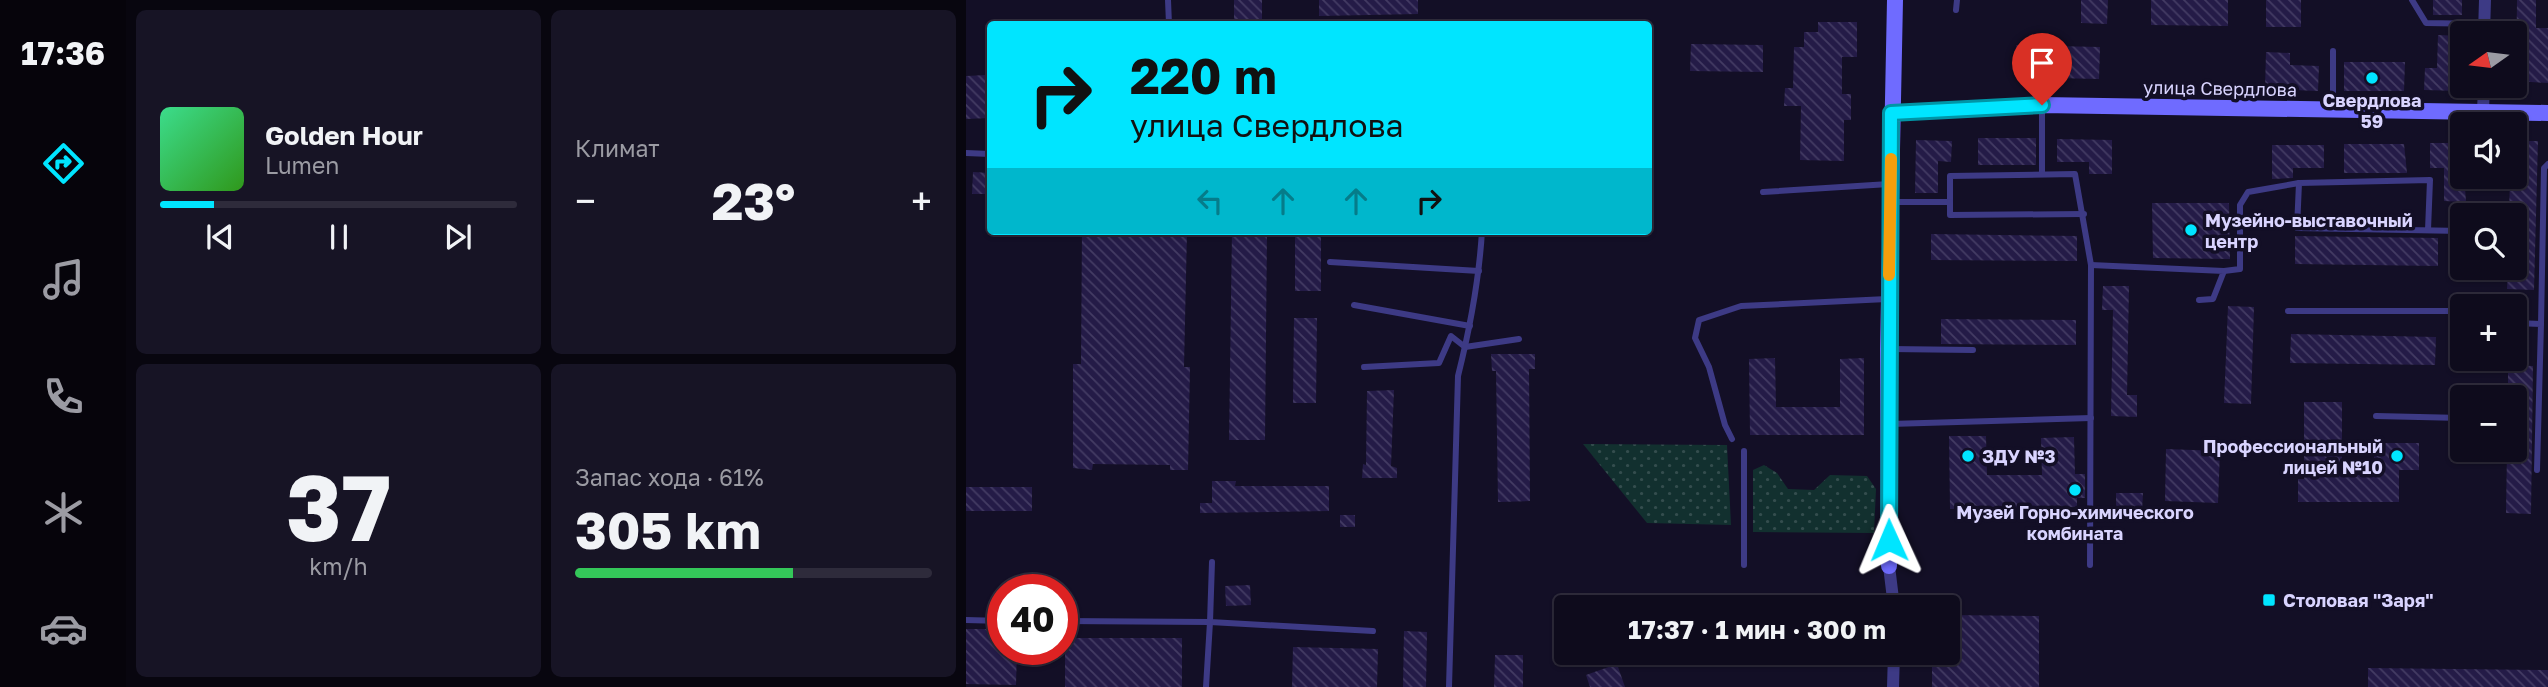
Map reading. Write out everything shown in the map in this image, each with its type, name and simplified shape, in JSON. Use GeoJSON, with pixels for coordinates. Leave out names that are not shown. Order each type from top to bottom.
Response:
{"type":"FeatureCollection","features":[{"type":"Feature","properties":{"kind":"street"},"geometry":{"type":"LineString","coordinates":[[1893,595],[1889,566],[1888,349],[1895,0]]}},
{"type":"Feature","properties":{"kind":"street"},"geometry":{"type":"LineString","coordinates":[[2484,21],[2485,0]]}},
{"type":"Feature","properties":{"kind":"street"},"geometry":{"type":"LineString","coordinates":[[2483,111],[2484,98]]}},
{"type":"Feature","properties":{"kind":"street","name":"улица Свердлова"},"geometry":{"type":"LineString","coordinates":[[1891,113],[2042,105],[2548,113]]}},
{"type":"Feature","properties":{"kind":"street"},"geometry":{"type":"LineString","coordinates":[[1893,687],[1894,665]]}},
{"type":"Feature","properties":{"kind":"lane"},"geometry":{"type":"LineString","coordinates":[[1168,0],[1169,21]]}},
{"type":"Feature","properties":{"kind":"lane"},"geometry":{"type":"LineString","coordinates":[[1956,10],[1957,0]]}},
{"type":"Feature","properties":{"kind":"lane"},"geometry":{"type":"LineString","coordinates":[[2412,0],[2426,23],[2450,25]]}},
{"type":"Feature","properties":{"kind":"lane"},"geometry":{"type":"LineString","coordinates":[[2333,51],[2333,109]]}},
{"type":"Feature","properties":{"kind":"lane"},"geometry":{"type":"LineString","coordinates":[[2042,105],[2042,174]]}},
{"type":"Feature","properties":{"kind":"lane"},"geometry":{"type":"LineString","coordinates":[[966,153],[987,154]]}},
{"type":"Feature","properties":{"kind":"lane"},"geometry":{"type":"LineString","coordinates":[[2537,470],[2544,168],[2548,164]]}},
{"type":"Feature","properties":{"kind":"lane"},"geometry":{"type":"LineString","coordinates":[[2084,214],[1950,215],[1950,176],[2075,174],[2084,214],[2091,265],[2090,565]]}},
{"type":"Feature","properties":{"kind":"lane"},"geometry":{"type":"LineString","coordinates":[[2091,265],[2224,271],[2240,269],[2240,205],[2248,192],[2299,183],[2430,180],[2428,230]]}},
{"type":"Feature","properties":{"kind":"lane"},"geometry":{"type":"LineString","coordinates":[[2299,183],[2297,228],[2450,231]]}},
{"type":"Feature","properties":{"kind":"lane"},"geometry":{"type":"LineString","coordinates":[[1763,192],[1891,184]]}},
{"type":"Feature","properties":{"kind":"lane"},"geometry":{"type":"LineString","coordinates":[[1891,202],[1950,202]]}},
{"type":"Feature","properties":{"kind":"lane"},"geometry":{"type":"LineString","coordinates":[[1448,687],[1458,376],[1470,327],[1482,235]]}},
{"type":"Feature","properties":{"kind":"lane"},"geometry":{"type":"LineString","coordinates":[[1330,262],[1479,271]]}},
{"type":"Feature","properties":{"kind":"lane"},"geometry":{"type":"LineString","coordinates":[[2199,300],[2213,299],[2224,271]]}},
{"type":"Feature","properties":{"kind":"lane"},"geometry":{"type":"LineString","coordinates":[[1732,439],[1725,425],[1709,367],[1695,338],[1699,320],[1741,306],[1889,299]]}},
{"type":"Feature","properties":{"kind":"lane"},"geometry":{"type":"LineString","coordinates":[[1354,305],[1470,327]]}},
{"type":"Feature","properties":{"kind":"lane"},"geometry":{"type":"LineString","coordinates":[[2288,311],[2450,311]]}},
{"type":"Feature","properties":{"kind":"lane"},"geometry":{"type":"LineString","coordinates":[[2527,323],[2541,324]]}},
{"type":"Feature","properties":{"kind":"lane"},"geometry":{"type":"LineString","coordinates":[[1364,367],[1439,363],[1451,336],[1465,347],[1519,339]]}},
{"type":"Feature","properties":{"kind":"lane"},"geometry":{"type":"LineString","coordinates":[[1888,349],[1973,350]]}},
{"type":"Feature","properties":{"kind":"lane"},"geometry":{"type":"LineString","coordinates":[[2376,416],[2450,418]]}},
{"type":"Feature","properties":{"kind":"lane"},"geometry":{"type":"LineString","coordinates":[[1888,424],[2091,418]]}},
{"type":"Feature","properties":{"kind":"lane"},"geometry":{"type":"LineString","coordinates":[[1744,451],[1744,565]]}},
{"type":"Feature","properties":{"kind":"lane"},"geometry":{"type":"LineString","coordinates":[[1206,687],[1212,562]]}},
{"type":"Feature","properties":{"kind":"lane"},"geometry":{"type":"LineString","coordinates":[[966,620],[987,621]]}},
{"type":"Feature","properties":{"kind":"lane"},"geometry":{"type":"LineString","coordinates":[[1078,621],[1210,622],[1373,631]]}},
{"type":"Feature","properties":{"kind":"green space"},"geometry":{"type":"Polygon","coordinates":[[[1583,444],[1727,445],[1731,525],[1647,523],[1583,444]]]}},
{"type":"Feature","properties":{"kind":"green space"},"geometry":{"type":"Polygon","coordinates":[[[1764,465],[1777,473],[1788,489],[1814,490],[1830,475],[1867,476],[1876,489],[1874,533],[1753,532],[1753,470],[1764,465]]]}},
{"type":"Feature","properties":{"kind":"building"},"geometry":{"type":"Polygon","coordinates":[[[1234,0],[1262,0],[1262,21],[1234,21],[1234,0]]]}},
{"type":"Feature","properties":{"kind":"building"},"geometry":{"type":"Polygon","coordinates":[[[1319,0],[1418,0],[1418,14],[1319,16],[1319,0]]]}},
{"type":"Feature","properties":{"kind":"building"},"geometry":{"type":"Polygon","coordinates":[[[2081,0],[2108,0],[2107,24],[2081,23],[2081,0]]]}},
{"type":"Feature","properties":{"kind":"building"},"geometry":{"type":"Polygon","coordinates":[[[2151,0],[2228,0],[2228,26],[2151,25],[2151,0]]]}},
{"type":"Feature","properties":{"kind":"building"},"geometry":{"type":"Polygon","coordinates":[[[2266,0],[2301,0],[2301,27],[2266,27],[2266,0]]]}},
{"type":"Feature","properties":{"kind":"building"},"geometry":{"type":"Polygon","coordinates":[[[2433,0],[2462,0],[2462,15],[2433,15],[2433,0]]]}},
{"type":"Feature","properties":{"kind":"building"},"geometry":{"type":"Polygon","coordinates":[[[2517,0],[2536,0],[2536,28],[2548,28],[2548,83],[2527,82],[2527,21],[2517,21],[2517,0]]]}},
{"type":"Feature","properties":{"kind":"building"},"geometry":{"type":"Polygon","coordinates":[[[1818,22],[1857,22],[1857,57],[1842,57],[1842,94],[1851,94],[1851,120],[1844,120],[1844,161],[1800,160],[1801,106],[1784,106],[1785,88],[1793,88],[1794,47],[1804,47],[1804,32],[1818,32],[1818,22]]]}},
{"type":"Feature","properties":{"kind":"building"},"geometry":{"type":"Polygon","coordinates":[[[2438,35],[2450,36],[2450,91],[2424,90],[2425,68],[2437,68],[2438,35]]]}},
{"type":"Feature","properties":{"kind":"building"},"geometry":{"type":"Polygon","coordinates":[[[1691,44],[1763,45],[1763,72],[1690,71],[1691,44]]]}},
{"type":"Feature","properties":{"kind":"building"},"geometry":{"type":"Polygon","coordinates":[[[2016,45],[2100,47],[2099,79],[2015,77],[2016,45]]]}},
{"type":"Feature","properties":{"kind":"building"},"geometry":{"type":"Polygon","coordinates":[[[2266,52],[2290,53],[2290,65],[2319,66],[2318,91],[2265,89],[2266,52]]]}},
{"type":"Feature","properties":{"kind":"building"},"geometry":{"type":"Polygon","coordinates":[[[2344,62],[2405,62],[2404,91],[2344,91],[2344,62]]]}},
{"type":"Feature","properties":{"kind":"building"},"geometry":{"type":"Polygon","coordinates":[[[986,75],[987,118],[966,119],[966,76],[986,75]]]}},
{"type":"Feature","properties":{"kind":"building"},"geometry":{"type":"Polygon","coordinates":[[[1978,138],[2036,138],[2036,165],[1978,165],[1978,138]]]}},
{"type":"Feature","properties":{"kind":"building"},"geometry":{"type":"Polygon","coordinates":[[[2057,139],[2112,140],[2112,174],[2089,174],[2089,162],[2057,162],[2057,139]]]}},
{"type":"Feature","properties":{"kind":"building"},"geometry":{"type":"Polygon","coordinates":[[[1916,140],[1952,141],[1951,162],[1938,161],[1938,193],[1915,193],[1916,140]]]}},
{"type":"Feature","properties":{"kind":"building"},"geometry":{"type":"Polygon","coordinates":[[[2527,141],[2538,141],[2534,290],[2507,289],[2507,280],[2527,280],[2527,203],[2509,203],[2510,189],[2527,189],[2527,141]]]}},
{"type":"Feature","properties":{"kind":"building"},"geometry":{"type":"Polygon","coordinates":[[[2430,143],[2450,143],[2450,189],[2465,189],[2466,202],[2444,201],[2444,168],[2430,168],[2430,143]]]}},
{"type":"Feature","properties":{"kind":"building"},"geometry":{"type":"Polygon","coordinates":[[[2344,144],[2404,144],[2407,173],[2344,173],[2344,144]]]}},
{"type":"Feature","properties":{"kind":"building"},"geometry":{"type":"Polygon","coordinates":[[[2272,145],[2324,145],[2324,168],[2293,168],[2293,178],[2272,179],[2272,145]]]}},
{"type":"Feature","properties":{"kind":"building"},"geometry":{"type":"Polygon","coordinates":[[[973,172],[987,173],[987,194],[972,194],[973,172]]]}},
{"type":"Feature","properties":{"kind":"building","name":"Музейно-выставочный центр"},"geometry":{"type":"Polygon","coordinates":[[[2152,203],[2229,203],[2230,259],[2153,258],[2152,203]]]}},
{"type":"Feature","properties":{"kind":"building"},"geometry":{"type":"Polygon","coordinates":[[[1931,234],[2077,236],[2077,261],[1931,260],[1931,234]]]}},
{"type":"Feature","properties":{"kind":"building"},"geometry":{"type":"Polygon","coordinates":[[[1082,235],[1187,235],[1184,367],[1190,367],[1188,470],[1170,470],[1170,465],[1093,464],[1092,470],[1073,468],[1073,364],[1081,364],[1082,235]]]}},
{"type":"Feature","properties":{"kind":"building"},"geometry":{"type":"Polygon","coordinates":[[[1232,235],[1267,235],[1265,440],[1229,440],[1232,235]]]}},
{"type":"Feature","properties":{"kind":"building"},"geometry":{"type":"Polygon","coordinates":[[[1295,235],[1321,235],[1321,291],[1295,291],[1295,235]]]}},
{"type":"Feature","properties":{"kind":"building"},"geometry":{"type":"Polygon","coordinates":[[[2295,236],[2438,238],[2438,266],[2295,264],[2295,236]]]}},
{"type":"Feature","properties":{"kind":"building"},"geometry":{"type":"Polygon","coordinates":[[[2103,286],[2129,286],[2127,395],[2137,395],[2137,417],[2111,416],[2113,310],[2102,310],[2103,286]]]}},
{"type":"Feature","properties":{"kind":"building"},"geometry":{"type":"Polygon","coordinates":[[[2228,306],[2254,307],[2251,404],[2224,403],[2228,306]]]}},
{"type":"Feature","properties":{"kind":"building"},"geometry":{"type":"Polygon","coordinates":[[[1294,318],[1317,318],[1316,403],[1293,403],[1294,318]]]}},
{"type":"Feature","properties":{"kind":"building"},"geometry":{"type":"Polygon","coordinates":[[[1941,319],[2076,320],[2076,345],[1941,344],[1941,319]]]}},
{"type":"Feature","properties":{"kind":"building"},"geometry":{"type":"Polygon","coordinates":[[[2291,334],[2436,337],[2435,365],[2290,363],[2291,334]]]}},
{"type":"Feature","properties":{"kind":"building"},"geometry":{"type":"Polygon","coordinates":[[[1491,354],[1535,354],[1535,369],[1529,369],[1530,501],[1498,502],[1496,371],[1492,371],[1491,354]]]}},
{"type":"Feature","properties":{"kind":"building"},"geometry":{"type":"Polygon","coordinates":[[[1775,358],[1776,407],[1840,407],[1840,359],[1864,358],[1864,435],[1750,435],[1749,359],[1775,358]]]}},
{"type":"Feature","properties":{"kind":"building"},"geometry":{"type":"Polygon","coordinates":[[[2527,366],[2533,366],[2531,514],[2506,513],[2507,462],[2527,462],[2527,385],[2508,385],[2508,371],[2527,371],[2527,366]]]}},
{"type":"Feature","properties":{"kind":"building"},"geometry":{"type":"Polygon","coordinates":[[[1394,390],[1391,466],[1397,468],[1397,478],[1362,478],[1363,464],[1366,465],[1367,391],[1394,390]]]}},
{"type":"Feature","properties":{"kind":"building","name":"Профессиональный лицей №10"},"geometry":{"type":"Polygon","coordinates":[[[2304,402],[2342,402],[2342,475],[2374,475],[2374,443],[2419,443],[2419,470],[2399,470],[2399,502],[2298,502],[2298,479],[2304,479],[2304,402]]]}},
{"type":"Feature","properties":{"kind":"building","name":"ЗДУ №3"},"geometry":{"type":"Polygon","coordinates":[[[1949,436],[1986,436],[1987,475],[2042,475],[2041,438],[2074,437],[2075,474],[2085,474],[2085,498],[2077,498],[2077,507],[1950,509],[1949,436]]]}},
{"type":"Feature","properties":{"kind":"building"},"geometry":{"type":"Polygon","coordinates":[[[2166,449],[2220,451],[2218,503],[2165,501],[2166,449]]]}},
{"type":"Feature","properties":{"kind":"building"},"geometry":{"type":"Polygon","coordinates":[[[1212,481],[1236,481],[1235,486],[1329,486],[1329,511],[1200,513],[1200,503],[1212,503],[1212,481]]]}},
{"type":"Feature","properties":{"kind":"building"},"geometry":{"type":"Polygon","coordinates":[[[966,487],[1032,487],[1032,511],[966,511],[966,487]]]}},
{"type":"Feature","properties":{"kind":"building"},"geometry":{"type":"Polygon","coordinates":[[[2116,493],[2143,493],[2142,511],[2116,511],[2116,493]]]}},
{"type":"Feature","properties":{"kind":"building"},"geometry":{"type":"Polygon","coordinates":[[[1340,515],[1355,515],[1355,527],[1340,527],[1340,515]]]}},
{"type":"Feature","properties":{"kind":"building"},"geometry":{"type":"Polygon","coordinates":[[[1250,585],[1251,605],[1226,606],[1225,586],[1250,585]]]}},
{"type":"Feature","properties":{"kind":"building"},"geometry":{"type":"Polygon","coordinates":[[[1960,615],[2039,616],[2039,687],[1932,687],[1932,665],[1960,665],[1960,615]]]}},
{"type":"Feature","properties":{"kind":"building"},"geometry":{"type":"Polygon","coordinates":[[[966,629],[987,629],[987,665],[1017,665],[1016,685],[966,684],[966,629]]]}},
{"type":"Feature","properties":{"kind":"building"},"geometry":{"type":"Polygon","coordinates":[[[1404,631],[1427,632],[1426,687],[1403,687],[1404,631]]]}},
{"type":"Feature","properties":{"kind":"building"},"geometry":{"type":"Polygon","coordinates":[[[1078,638],[1182,638],[1182,687],[1065,687],[1065,665],[1078,665],[1078,638]]]}},
{"type":"Feature","properties":{"kind":"building"},"geometry":{"type":"Polygon","coordinates":[[[1293,647],[1378,649],[1377,687],[1292,687],[1293,647]]]}},
{"type":"Feature","properties":{"kind":"building"},"geometry":{"type":"Polygon","coordinates":[[[1495,655],[1523,655],[1523,687],[1494,687],[1495,655]]]}},
{"type":"Feature","properties":{"kind":"building"},"geometry":{"type":"Polygon","coordinates":[[[1617,665],[1625,687],[1590,687],[1586,675],[1617,665]]]}},
{"type":"Feature","properties":{"kind":"building"},"geometry":{"type":"Polygon","coordinates":[[[2368,668],[2548,670],[2548,687],[2368,687],[2368,668]]]}},
{"type":"Feature","properties":{"kind":"slow traffic"},"geometry":{"type":"LineString","coordinates":[[1889,275],[1891,159]]}},
{"type":"Feature","properties":{"kind":"place","name":"Свердлова 59"},"geometry":{"type":"Point","coordinates":[2372,78]}},
{"type":"Feature","properties":{"kind":"place","name":"Музейно-выставочный центр"},"geometry":{"type":"Point","coordinates":[2191,230]}},
{"type":"Feature","properties":{"kind":"place","name":"ЗДУ №3"},"geometry":{"type":"Point","coordinates":[1968,456]}},
{"type":"Feature","properties":{"kind":"place","name":"Профессиональный лицей №10"},"geometry":{"type":"Point","coordinates":[2397,456]}},
{"type":"Feature","properties":{"kind":"place","name":"Музей Горно-химического комбината"},"geometry":{"type":"Point","coordinates":[2075,490]}},
{"type":"Feature","properties":{"kind":"place","name":"Столовая \"Заря\""},"geometry":{"type":"Point","coordinates":[2269,600]}},
{"type":"Feature","properties":{"kind":"route"},"geometry":{"type":"LineString","coordinates":[[1889,540],[1891,113],[2042,105]]}}]}
